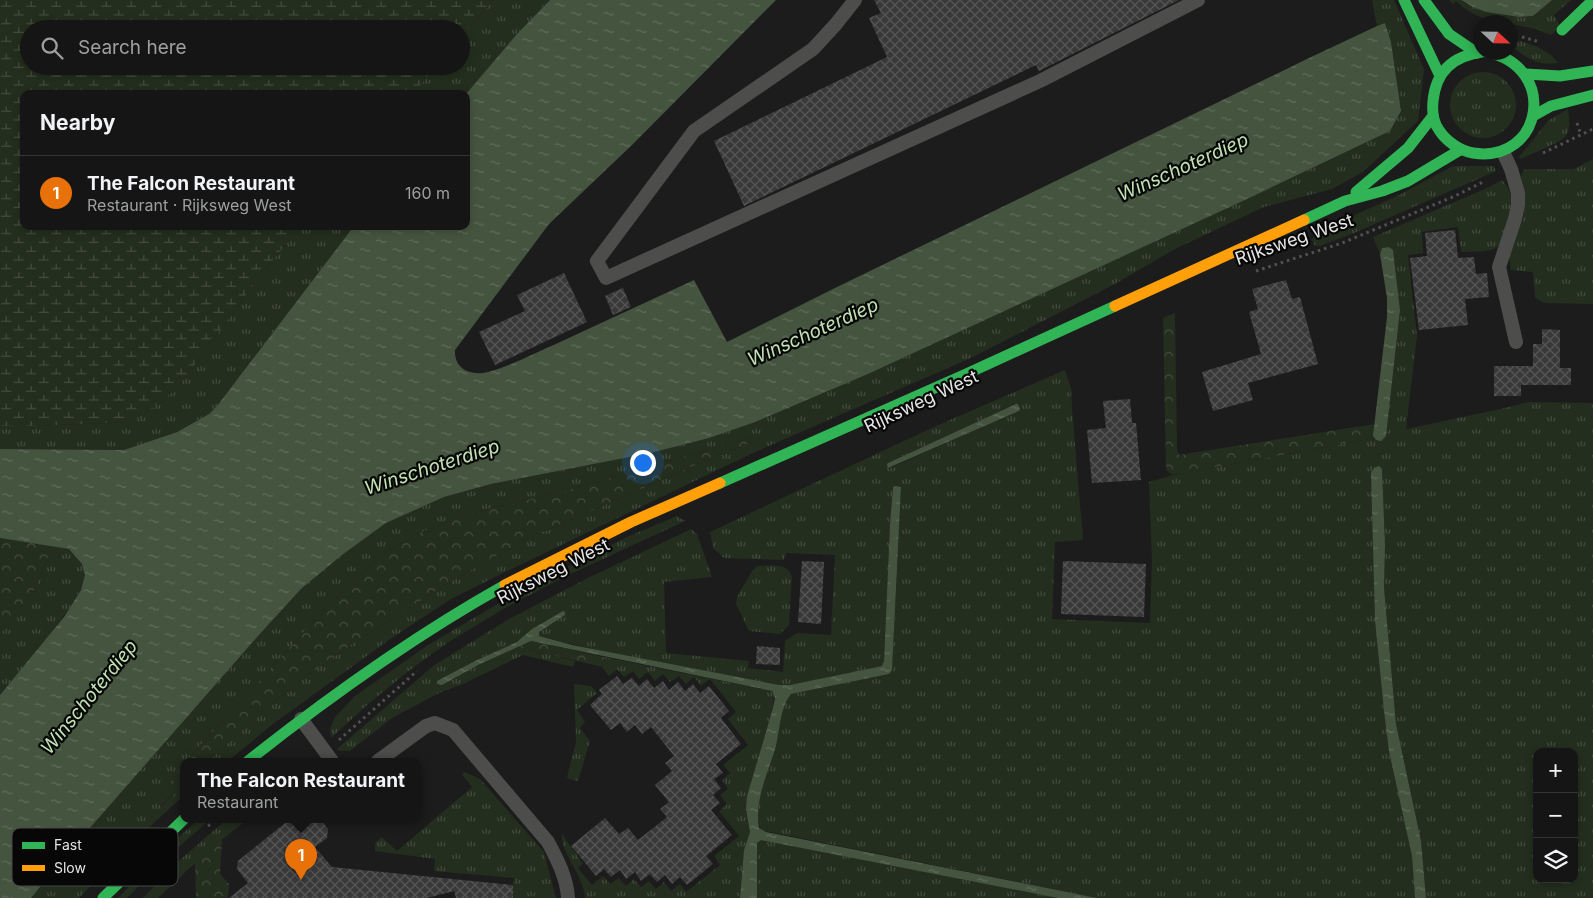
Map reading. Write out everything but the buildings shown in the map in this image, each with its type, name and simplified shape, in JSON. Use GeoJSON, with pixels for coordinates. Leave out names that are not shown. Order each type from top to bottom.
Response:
{"type":"FeatureCollection","features":[{"type":"Feature","properties":{"kind":"main road"},"geometry":{"type":"LineString","coordinates":[[1404,0],[1440,76]]}},
{"type":"Feature","properties":{"kind":"main road"},"geometry":{"type":"LineString","coordinates":[[1424,0],[1449,34],[1473,48]]}},
{"type":"Feature","properties":{"kind":"main road"},"geometry":{"type":"LineString","coordinates":[[1562,30],[1593,0]]}},
{"type":"Feature","properties":{"kind":"main road"},"geometry":{"type":"LineString","coordinates":[[1473,55],[1460,58],[1446,68],[1440,76],[1432,95],[1431,106],[1440,133],[1452,146],[1482,156],[1503,152],[1519,141],[1526,134],[1533,116],[1535,99],[1530,82],[1526,74],[1510,60]]}},
{"type":"Feature","properties":{"kind":"main road"},"geometry":{"type":"LineString","coordinates":[[1526,74],[1566,76],[1593,71]]}},
{"type":"Feature","properties":{"kind":"main road"},"geometry":{"type":"LineString","coordinates":[[1533,116],[1551,106],[1593,95]]}},
{"type":"Feature","properties":{"kind":"main road","name":"Rijksweg West"},"geometry":{"type":"LineString","coordinates":[[1345,201],[1401,156],[1425,130],[1433,116]]}},
{"type":"Feature","properties":{"kind":"main road","name":"Rijksweg West"},"geometry":{"type":"LineString","coordinates":[[252,758],[301,718],[355,679],[464,608],[541,566],[640,518],[964,375],[1345,201],[1375,193],[1415,178],[1447,156],[1460,150]]}},
{"type":"Feature","properties":{"kind":"main road"},"geometry":{"type":"LineString","coordinates":[[103,898],[115,886]]}},
{"type":"Feature","properties":{"kind":"lane"},"geometry":{"type":"LineString","coordinates":[[855,0],[813,49],[694,131],[597,261],[606,278],[1040,81],[1198,0]]}},
{"type":"Feature","properties":{"kind":"lane"},"geometry":{"type":"LineString","coordinates":[[1503,152],[1511,169],[1518,192],[1515,219],[1499,267],[1516,342]]}},
{"type":"Feature","properties":{"kind":"lane"},"geometry":{"type":"LineString","coordinates":[[301,718],[328,756]]}},
{"type":"Feature","properties":{"kind":"lane"},"geometry":{"type":"LineString","coordinates":[[382,758],[426,726],[435,723],[453,730],[548,842],[564,877],[568,898]]}},
{"type":"Feature","properties":{"kind":"path","name":"Rijksweg West"},"geometry":{"type":"LineString","coordinates":[[1250,273],[1342,243],[1455,196],[1593,129]]}},
{"type":"Feature","properties":{"kind":"path"},"geometry":{"type":"LineString","coordinates":[[328,756],[421,668]]}},
{"type":"Feature","properties":{"kind":"green space"},"geometry":{"type":"Polygon","coordinates":[[[0,0],[493,0],[470,27],[470,20],[20,20],[20,75],[429,75],[416,90],[20,90],[20,230],[298,230],[260,276],[188,374],[154,408],[125,422],[0,426],[0,0]]]}},
{"type":"Feature","properties":{"kind":"green space"},"geometry":{"type":"Polygon","coordinates":[[[493,0],[550,0],[517,34],[469,90],[416,90],[429,75],[470,75],[470,27],[493,0]]]}},
{"type":"Feature","properties":{"kind":"green space"},"geometry":{"type":"Polygon","coordinates":[[[1372,0],[1394,0],[1424,69],[1418,121],[1363,172],[1332,189],[1264,207],[1175,249],[1113,285],[973,357],[753,453],[451,599],[389,640],[273,724],[232,758],[211,758],[263,711],[305,677],[448,583],[525,540],[750,443],[749,438],[557,493],[479,511],[422,532],[386,552],[346,588],[189,758],[180,758],[180,768],[159,798],[161,806],[180,789],[180,799],[149,828],[90,828],[301,589],[342,555],[386,523],[444,497],[491,484],[650,453],[868,374],[1390,131],[1401,111],[1391,42],[1385,23],[1377,26],[1372,0]]]}},
{"type":"Feature","properties":{"kind":"green space"},"geometry":{"type":"Polygon","coordinates":[[[1449,0],[1461,0],[1466,4],[1507,15],[1476,15],[1456,1],[1453,4],[1449,0]]]}},
{"type":"Feature","properties":{"kind":"green space"},"geometry":{"type":"Polygon","coordinates":[[[1552,0],[1571,0],[1554,15],[1560,26],[1551,35],[1536,29],[1518,25],[1518,17],[1534,15],[1552,0]]]}},
{"type":"Feature","properties":{"kind":"green space"},"geometry":{"type":"Polygon","coordinates":[[[1518,40],[1549,53],[1558,63],[1538,62],[1518,51],[1518,40]]]}},
{"type":"Feature","properties":{"kind":"green space"},"geometry":{"type":"Polygon","coordinates":[[[1483,72],[1496,75],[1506,82],[1513,92],[1516,105],[1513,118],[1506,128],[1496,135],[1483,138],[1470,135],[1460,128],[1453,118],[1450,105],[1453,92],[1460,82],[1470,75],[1483,72]]]}},
{"type":"Feature","properties":{"kind":"green space"},"geometry":{"type":"Polygon","coordinates":[[[1568,109],[1569,127],[1565,137],[1520,159],[1519,157],[1549,120],[1568,109]]]}},
{"type":"Feature","properties":{"kind":"green space"},"geometry":{"type":"Polygon","coordinates":[[[1593,159],[1593,304],[1544,303],[1535,298],[1533,272],[1511,270],[1509,255],[1523,219],[1525,203],[1521,175],[1525,169],[1574,169],[1593,159]]]}},
{"type":"Feature","properties":{"kind":"green space"},"geometry":{"type":"Polygon","coordinates":[[[1453,166],[1494,166],[1496,171],[1354,233],[1320,246],[1315,246],[1312,240],[1315,233],[1399,195],[1453,166]]]}},
{"type":"Feature","properties":{"kind":"green space"},"geometry":{"type":"Polygon","coordinates":[[[1502,180],[1509,190],[1511,208],[1502,239],[1496,248],[1484,251],[1461,252],[1458,227],[1422,232],[1423,253],[1408,255],[1417,336],[1406,429],[1528,402],[1593,403],[1593,898],[1426,898],[1421,841],[1396,724],[1384,588],[1385,545],[1382,470],[1379,466],[1373,539],[1375,621],[1384,711],[1412,856],[1415,898],[1097,898],[761,830],[758,821],[759,800],[775,750],[784,707],[791,694],[889,674],[892,670],[901,488],[893,487],[884,661],[882,666],[790,685],[779,685],[629,657],[539,636],[539,632],[565,615],[544,621],[517,642],[477,660],[478,665],[518,647],[575,661],[573,667],[523,655],[461,685],[439,693],[392,718],[350,751],[339,751],[337,749],[433,666],[470,643],[509,619],[588,578],[691,529],[697,534],[712,577],[664,582],[666,653],[749,661],[748,668],[783,672],[785,641],[797,633],[831,635],[835,555],[786,553],[784,560],[724,558],[713,548],[710,532],[936,426],[1065,370],[1071,388],[1083,540],[1055,542],[1052,619],[1150,623],[1152,560],[1149,482],[1173,475],[1374,438],[1376,440],[1386,436],[1400,310],[1393,251],[1389,247],[1382,248],[1380,254],[1373,237],[1502,180]],[[1018,404],[888,463],[890,468],[1019,411],[1018,404]]]}},
{"type":"Feature","properties":{"kind":"green space"},"geometry":{"type":"Polygon","coordinates":[[[298,230],[351,230],[209,414],[176,432],[124,450],[0,449],[0,426],[125,422],[154,408],[188,374],[260,276],[298,230]]]}},
{"type":"Feature","properties":{"kind":"green space"},"geometry":{"type":"Polygon","coordinates":[[[1175,313],[1177,449],[1179,455],[1375,424],[1374,438],[1173,475],[1166,470],[1163,318],[1175,313]]]}},
{"type":"Feature","properties":{"kind":"green space"},"geometry":{"type":"Polygon","coordinates":[[[749,438],[750,443],[525,540],[448,583],[305,677],[263,711],[211,758],[189,758],[314,621],[346,588],[386,552],[422,532],[479,511],[557,493],[749,438]]]}},
{"type":"Feature","properties":{"kind":"green space"},"geometry":{"type":"Polygon","coordinates":[[[677,516],[685,521],[562,578],[505,608],[447,643],[406,673],[331,738],[330,729],[335,717],[355,696],[428,645],[523,589],[627,537],[677,516]]]}},
{"type":"Feature","properties":{"kind":"green space"},"geometry":{"type":"Polygon","coordinates":[[[0,538],[52,546],[37,586],[0,634],[0,538]]]}},
{"type":"Feature","properties":{"kind":"green space"},"geometry":{"type":"Polygon","coordinates":[[[52,546],[69,549],[79,560],[85,571],[82,586],[63,617],[0,695],[0,634],[37,586],[52,546]]]}},
{"type":"Feature","properties":{"kind":"green space"},"geometry":{"type":"Polygon","coordinates":[[[757,566],[783,567],[790,572],[792,577],[789,625],[780,634],[749,631],[736,604],[737,597],[757,566]]]}},
{"type":"Feature","properties":{"kind":"green space"},"geometry":{"type":"Polygon","coordinates":[[[531,641],[604,657],[602,667],[518,647],[531,641]]]}},
{"type":"Feature","properties":{"kind":"green space"},"geometry":{"type":"Polygon","coordinates":[[[604,657],[767,690],[774,693],[773,708],[747,796],[750,832],[744,850],[740,898],[585,898],[581,881],[562,841],[562,834],[583,864],[578,868],[592,885],[603,876],[610,884],[619,878],[626,886],[634,879],[641,887],[649,881],[656,889],[664,882],[671,891],[680,884],[686,892],[720,865],[714,856],[739,836],[719,811],[727,804],[720,795],[728,789],[722,780],[730,773],[723,765],[748,745],[728,719],[736,712],[710,679],[701,686],[694,677],[686,684],[679,676],[670,682],[663,674],[655,681],[648,672],[639,679],[633,671],[624,677],[617,669],[609,676],[602,667],[604,657]]]}},
{"type":"Feature","properties":{"kind":"green space"},"geometry":{"type":"Polygon","coordinates":[[[574,684],[591,686],[597,693],[577,710],[585,722],[580,728],[590,741],[578,781],[567,777],[576,742],[574,684]]]}},
{"type":"Feature","properties":{"kind":"green space"},"geometry":{"type":"Polygon","coordinates":[[[180,768],[180,789],[160,806],[159,798],[180,768]]]}},
{"type":"Feature","properties":{"kind":"green space"},"geometry":{"type":"Polygon","coordinates":[[[465,772],[480,779],[544,852],[556,898],[489,898],[512,896],[514,878],[434,871],[435,859],[375,851],[375,843],[382,837],[397,851],[472,787],[462,774],[465,772]]]}},
{"type":"Feature","properties":{"kind":"green space"},"geometry":{"type":"Polygon","coordinates":[[[195,823],[206,823],[178,847],[178,838],[195,823]]]}},
{"type":"Feature","properties":{"kind":"green space"},"geometry":{"type":"Polygon","coordinates":[[[222,823],[243,823],[195,861],[178,879],[178,862],[222,823]]]}},
{"type":"Feature","properties":{"kind":"green space"},"geometry":{"type":"Polygon","coordinates":[[[222,838],[220,874],[229,884],[228,898],[196,898],[195,861],[222,838]]]}},
{"type":"Feature","properties":{"kind":"green space"},"geometry":{"type":"Polygon","coordinates":[[[761,840],[1058,898],[757,898],[757,843],[761,840]]]}},
{"type":"Feature","properties":{"kind":"green space"},"geometry":{"type":"Polygon","coordinates":[[[41,886],[91,886],[79,898],[31,898],[41,886]]]}},
{"type":"Feature","properties":{"kind":"green space"},"geometry":{"type":"Polygon","coordinates":[[[130,886],[139,886],[127,898],[118,898],[130,886]]]}},
{"type":"Feature","properties":{"kind":"green space"},"geometry":{"type":"Polygon","coordinates":[[[155,886],[171,886],[158,898],[143,898],[155,886]]]}},
{"type":"Feature","properties":{"kind":"water","name":"Winschoterdiep"},"geometry":{"type":"Polygon","coordinates":[[[550,0],[776,0],[632,145],[549,224],[455,350],[455,356],[459,365],[466,371],[477,373],[492,371],[511,364],[694,280],[727,342],[1307,59],[1385,23],[1391,42],[1401,111],[1390,131],[868,374],[755,422],[709,438],[650,453],[491,484],[444,497],[386,523],[342,555],[301,589],[90,828],[12,828],[12,886],[41,886],[31,898],[0,898],[0,695],[64,617],[81,590],[85,575],[82,564],[69,549],[0,538],[0,449],[124,450],[177,432],[209,414],[217,406],[351,230],[470,230],[469,90],[517,34],[550,0]]]}},
{"type":"Feature","properties":{"kind":"water"},"geometry":{"type":"Polygon","coordinates":[[[1461,0],[1552,0],[1533,16],[1519,17],[1518,15],[1486,12],[1461,0]]]}},
{"type":"Feature","properties":{"kind":"water"},"geometry":{"type":"Polygon","coordinates":[[[1389,247],[1393,250],[1400,310],[1386,436],[1381,441],[1376,440],[1373,436],[1387,317],[1387,298],[1380,254],[1382,248],[1389,247]]]}},
{"type":"Feature","properties":{"kind":"water"},"geometry":{"type":"Polygon","coordinates":[[[1018,404],[1019,411],[888,468],[888,463],[1018,404]]]}},
{"type":"Feature","properties":{"kind":"water"},"geometry":{"type":"Polygon","coordinates":[[[1379,466],[1382,469],[1385,545],[1384,588],[1396,724],[1421,841],[1426,898],[1415,898],[1412,856],[1389,751],[1384,711],[1375,621],[1371,473],[1374,468],[1379,466]]]}},
{"type":"Feature","properties":{"kind":"water"},"geometry":{"type":"Polygon","coordinates":[[[893,487],[901,487],[892,670],[889,674],[791,694],[782,712],[776,746],[760,796],[759,828],[766,832],[1097,898],[1058,898],[761,840],[757,843],[757,898],[740,898],[744,850],[750,832],[746,809],[747,796],[773,708],[775,698],[772,691],[531,641],[478,665],[442,685],[437,684],[437,681],[477,660],[517,642],[532,629],[563,611],[565,615],[539,632],[539,636],[572,645],[779,685],[790,685],[882,666],[884,661],[890,524],[893,487]]]}},
{"type":"Feature","properties":{"kind":"traffic: fast"},"geometry":{"type":"LineString","coordinates":[[1404,0],[1440,76]]}},
{"type":"Feature","properties":{"kind":"traffic: fast"},"geometry":{"type":"LineString","coordinates":[[1424,0],[1449,34],[1473,50]]}},
{"type":"Feature","properties":{"kind":"traffic: fast"},"geometry":{"type":"LineString","coordinates":[[1562,30],[1593,0]]}},
{"type":"Feature","properties":{"kind":"traffic: fast"},"geometry":{"type":"LineString","coordinates":[[1473,54],[1455,61],[1442,73],[1433,101],[1434,120],[1442,134],[1458,148],[1473,153],[1497,152],[1515,144],[1527,130],[1533,112],[1533,93],[1525,76],[1507,60]]}},
{"type":"Feature","properties":{"kind":"traffic: fast"},"geometry":{"type":"LineString","coordinates":[[1526,74],[1560,76],[1593,71]]}},
{"type":"Feature","properties":{"kind":"traffic: fast"},"geometry":{"type":"LineString","coordinates":[[1533,116],[1551,106],[1593,95]]}},
{"type":"Feature","properties":{"kind":"traffic: fast"},"geometry":{"type":"LineString","coordinates":[[1356,192],[1408,148],[1433,116]]}},
{"type":"Feature","properties":{"kind":"traffic: fast"},"geometry":{"type":"LineString","coordinates":[[1304,220],[1345,201],[1382,191],[1408,181],[1460,150]]}},
{"type":"Feature","properties":{"kind":"traffic: fast"},"geometry":{"type":"LineString","coordinates":[[720,483],[1115,306]]}},
{"type":"Feature","properties":{"kind":"traffic: fast"},"geometry":{"type":"LineString","coordinates":[[252,758],[310,713],[405,646],[505,585]]}},
{"type":"Feature","properties":{"kind":"traffic: fast"},"geometry":{"type":"LineString","coordinates":[[175,828],[180,823]]}},
{"type":"Feature","properties":{"kind":"traffic: fast"},"geometry":{"type":"LineString","coordinates":[[103,898],[115,886]]}},
{"type":"Feature","properties":{"kind":"traffic: slow"},"geometry":{"type":"LineString","coordinates":[[1115,306],[1304,220]]}},
{"type":"Feature","properties":{"kind":"traffic: slow"},"geometry":{"type":"LineString","coordinates":[[505,585],[631,522],[720,483]]}},
{"type":"Feature","properties":{"kind":"place","name":"The Falcon Restaurant"},"geometry":{"type":"Point","coordinates":[301,880]}}]}
